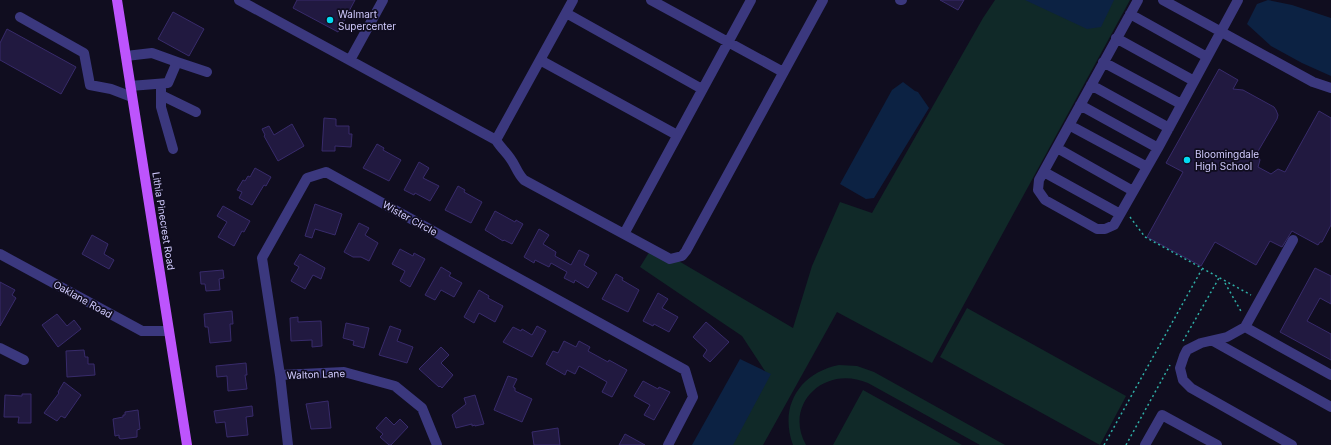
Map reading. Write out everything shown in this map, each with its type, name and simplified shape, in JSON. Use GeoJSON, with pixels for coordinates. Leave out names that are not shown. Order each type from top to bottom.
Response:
{"type":"FeatureCollection","features":[{"type":"Feature","properties":{"kind":"main road","name":"Lithia Pinecrest Road"},"geometry":{"type":"LineString","coordinates":[[117,0],[187,445]]}},
{"type":"Feature","properties":{"kind":"street"},"geometry":{"type":"LineString","coordinates":[[239,0],[496,140],[509,156],[519,175],[524,180],[670,259],[682,256],[823,0]]}},
{"type":"Feature","properties":{"kind":"street"},"geometry":{"type":"LineString","coordinates":[[350,60],[383,0]]}},
{"type":"Feature","properties":{"kind":"street"},"geometry":{"type":"LineString","coordinates":[[496,140],[573,0]]}},
{"type":"Feature","properties":{"kind":"street"},"geometry":{"type":"LineString","coordinates":[[651,0],[783,72]]}},
{"type":"Feature","properties":{"kind":"street"},"geometry":{"type":"LineString","coordinates":[[624,234],[751,0]]}},
{"type":"Feature","properties":{"kind":"street"},"geometry":{"type":"LineString","coordinates":[[1138,0],[1039,180],[1038,190],[1045,200],[1098,229],[1105,229],[1114,225],[1158,148],[1238,0]]}},
{"type":"Feature","properties":{"kind":"street"},"geometry":{"type":"LineString","coordinates":[[1163,0],[1313,82],[1331,88]]}},
{"type":"Feature","properties":{"kind":"street"},"geometry":{"type":"LineString","coordinates":[[566,13],[702,89]]}},
{"type":"Feature","properties":{"kind":"street"},"geometry":{"type":"LineString","coordinates":[[1130,14],[1207,57]]}},
{"type":"Feature","properties":{"kind":"street"},"geometry":{"type":"LineString","coordinates":[[20,17],[84,53],[90,85],[112,90],[132,97]]}},
{"type":"Feature","properties":{"kind":"street"},"geometry":{"type":"LineString","coordinates":[[1116,38],[1194,81]]}},
{"type":"Feature","properties":{"kind":"street"},"geometry":{"type":"LineString","coordinates":[[126,56],[152,53],[207,72]]}},
{"type":"Feature","properties":{"kind":"street"},"geometry":{"type":"LineString","coordinates":[[540,60],[677,135]]}},
{"type":"Feature","properties":{"kind":"street"},"geometry":{"type":"LineString","coordinates":[[130,86],[168,83],[177,62]]}},
{"type":"Feature","properties":{"kind":"street"},"geometry":{"type":"LineString","coordinates":[[1103,62],[1181,104]]}},
{"type":"Feature","properties":{"kind":"street"},"geometry":{"type":"LineString","coordinates":[[162,83],[161,107],[173,149]]}},
{"type":"Feature","properties":{"kind":"street"},"geometry":{"type":"LineString","coordinates":[[1091,85],[1168,128]]}},
{"type":"Feature","properties":{"kind":"street"},"geometry":{"type":"LineString","coordinates":[[161,95],[196,112]]}},
{"type":"Feature","properties":{"kind":"street"},"geometry":{"type":"LineString","coordinates":[[1080,105],[1158,148]]}},
{"type":"Feature","properties":{"kind":"street"},"geometry":{"type":"LineString","coordinates":[[1069,125],[1147,167]]}},
{"type":"Feature","properties":{"kind":"street"},"geometry":{"type":"LineString","coordinates":[[1057,148],[1133,192]]}},
{"type":"Feature","properties":{"kind":"street","name":"Wister Circle"},"geometry":{"type":"LineString","coordinates":[[288,445],[280,375],[262,258],[307,178],[326,172],[685,370],[693,398],[668,445]]}},
{"type":"Feature","properties":{"kind":"street"},"geometry":{"type":"LineString","coordinates":[[1044,172],[1122,211]]}},
{"type":"Feature","properties":{"kind":"street"},"geometry":{"type":"LineString","coordinates":[[1292,445],[1191,388],[1183,380],[1180,368],[1187,350],[1200,343],[1227,338],[1245,322],[1260,300],[1293,240]]}},
{"type":"Feature","properties":{"kind":"street","name":"Oaklane Road"},"geometry":{"type":"LineString","coordinates":[[0,254],[142,331],[169,331]]}},
{"type":"Feature","properties":{"kind":"street"},"geometry":{"type":"LineString","coordinates":[[1245,322],[1331,375]]}},
{"type":"Feature","properties":{"kind":"street"},"geometry":{"type":"LineString","coordinates":[[1213,341],[1331,407]]}},
{"type":"Feature","properties":{"kind":"street"},"geometry":{"type":"LineString","coordinates":[[0,348],[24,360]]}},
{"type":"Feature","properties":{"kind":"street","name":"Walton Lane"},"geometry":{"type":"LineString","coordinates":[[280,375],[344,372],[395,386],[422,408],[437,445]]}},
{"type":"Feature","properties":{"kind":"street"},"geometry":{"type":"LineString","coordinates":[[1145,445],[1162,415],[1217,445]]}},
{"type":"Feature","properties":{"kind":"path"},"geometry":{"type":"LineString","coordinates":[[1122,211],[1145,237],[1260,300]]}},
{"type":"Feature","properties":{"kind":"path"},"geometry":{"type":"LineString","coordinates":[[1104,445],[1202,269]]}},
{"type":"Feature","properties":{"kind":"path"},"geometry":{"type":"LineString","coordinates":[[1225,282],[1245,322]]}},
{"type":"Feature","properties":{"kind":"green space"},"geometry":{"type":"Polygon","coordinates":[[[995,0],[1130,0],[932,363],[837,312],[763,445],[728,445],[767,374],[742,336],[640,267],[653,246],[793,328],[812,266],[840,202],[872,213],[983,18],[995,0]]]}},
{"type":"Feature","properties":{"kind":"green space"},"geometry":{"type":"Polygon","coordinates":[[[967,308],[1126,396],[1100,445],[940,357],[967,308]]]}},
{"type":"Feature","properties":{"kind":"green space"},"geometry":{"type":"Polygon","coordinates":[[[839,365],[857,366],[874,372],[1005,445],[980,445],[868,383],[852,379],[837,379],[823,383],[812,392],[804,402],[800,415],[800,430],[806,445],[793,445],[789,431],[789,418],[791,405],[796,394],[803,384],[813,376],[825,369],[839,365]]]}},
{"type":"Feature","properties":{"kind":"green space"},"geometry":{"type":"Polygon","coordinates":[[[863,390],[962,445],[833,445],[863,390]]]}},
{"type":"Feature","properties":{"kind":"water"},"geometry":{"type":"Polygon","coordinates":[[[1025,0],[1114,0],[1101,27],[1087,29],[1025,0]]]}},
{"type":"Feature","properties":{"kind":"water"},"geometry":{"type":"Polygon","coordinates":[[[1268,0],[1292,5],[1331,18],[1331,76],[1302,63],[1271,46],[1247,24],[1257,4],[1268,0]]]}},
{"type":"Feature","properties":{"kind":"water"},"geometry":{"type":"Polygon","coordinates":[[[903,82],[918,92],[929,108],[874,198],[866,199],[840,184],[892,90],[903,82]]]}},
{"type":"Feature","properties":{"kind":"water"},"geometry":{"type":"Polygon","coordinates":[[[740,359],[771,374],[733,445],[692,445],[740,359]]]}},
{"type":"Feature","properties":{"kind":"building","name":"Walmart Supercenter"},"geometry":{"type":"Polygon","coordinates":[[[297,0],[355,0],[338,32],[293,8],[297,0]]]}},
{"type":"Feature","properties":{"kind":"building"},"geometry":{"type":"Polygon","coordinates":[[[940,0],[964,0],[958,10],[940,0]]]}},
{"type":"Feature","properties":{"kind":"building"},"geometry":{"type":"Polygon","coordinates":[[[173,12],[204,29],[189,56],[158,39],[173,12]]]}},
{"type":"Feature","properties":{"kind":"building"},"geometry":{"type":"Polygon","coordinates":[[[7,29],[76,67],[61,94],[0,60],[0,43],[7,29]]]}},
{"type":"Feature","properties":{"kind":"building"},"geometry":{"type":"Polygon","coordinates":[[[1219,69],[1238,80],[1233,89],[1243,90],[1274,107],[1276,110],[1278,115],[1277,119],[1257,153],[1260,160],[1258,167],[1271,174],[1278,169],[1285,172],[1319,111],[1331,118],[1331,225],[1322,242],[1318,245],[1292,231],[1282,247],[1270,241],[1256,265],[1215,242],[1201,266],[1147,237],[1183,172],[1166,163],[1219,69]]]}},
{"type":"Feature","properties":{"kind":"building"},"geometry":{"type":"Polygon","coordinates":[[[324,118],[336,119],[336,126],[349,126],[349,134],[352,134],[351,147],[335,146],[335,151],[322,151],[324,118]]]}},
{"type":"Feature","properties":{"kind":"building"},"geometry":{"type":"Polygon","coordinates":[[[292,124],[304,146],[278,161],[264,136],[265,135],[262,129],[269,126],[274,135],[292,124]]]}},
{"type":"Feature","properties":{"kind":"building"},"geometry":{"type":"Polygon","coordinates":[[[377,144],[384,148],[383,150],[401,160],[389,181],[363,168],[377,144]]]}},
{"type":"Feature","properties":{"kind":"building"},"geometry":{"type":"Polygon","coordinates":[[[419,162],[429,168],[423,178],[439,186],[430,201],[415,193],[414,195],[404,190],[419,162]]]}},
{"type":"Feature","properties":{"kind":"building"},"geometry":{"type":"Polygon","coordinates":[[[255,168],[271,177],[266,186],[264,185],[252,205],[239,198],[242,192],[237,190],[243,180],[245,181],[248,176],[250,177],[255,168]]]}},
{"type":"Feature","properties":{"kind":"building"},"geometry":{"type":"Polygon","coordinates":[[[458,186],[465,190],[464,192],[482,202],[471,223],[445,210],[458,186]]]}},
{"type":"Feature","properties":{"kind":"building"},"geometry":{"type":"Polygon","coordinates":[[[315,204],[342,214],[335,235],[315,229],[312,238],[305,236],[315,204]]]}},
{"type":"Feature","properties":{"kind":"building"},"geometry":{"type":"Polygon","coordinates":[[[223,206],[250,221],[244,232],[242,231],[234,246],[218,237],[227,222],[217,216],[223,206]]]}},
{"type":"Feature","properties":{"kind":"building"},"geometry":{"type":"Polygon","coordinates":[[[495,211],[515,222],[516,220],[523,224],[512,244],[504,240],[503,241],[485,230],[495,211]]]}},
{"type":"Feature","properties":{"kind":"building"},"geometry":{"type":"Polygon","coordinates":[[[359,223],[369,228],[365,235],[378,243],[369,261],[361,257],[353,257],[344,252],[359,223]]]}},
{"type":"Feature","properties":{"kind":"building"},"geometry":{"type":"Polygon","coordinates":[[[539,229],[549,235],[543,244],[556,252],[555,256],[571,265],[579,250],[589,255],[584,265],[597,273],[588,288],[575,280],[574,283],[564,278],[567,272],[551,263],[549,267],[535,260],[534,263],[524,257],[539,229]]]}},
{"type":"Feature","properties":{"kind":"building"},"geometry":{"type":"Polygon","coordinates":[[[92,235],[108,244],[104,254],[114,260],[109,269],[82,254],[92,235]]]}},
{"type":"Feature","properties":{"kind":"building"},"geometry":{"type":"Polygon","coordinates":[[[400,249],[413,256],[414,253],[425,259],[410,287],[400,281],[405,271],[392,264],[400,249]]]}},
{"type":"Feature","properties":{"kind":"building"},"geometry":{"type":"Polygon","coordinates":[[[300,254],[325,268],[321,279],[313,275],[305,289],[291,281],[299,267],[294,264],[300,254]]]}},
{"type":"Feature","properties":{"kind":"building"},"geometry":{"type":"Polygon","coordinates":[[[441,267],[451,273],[449,276],[462,283],[454,297],[441,290],[435,300],[425,295],[441,267]]]}},
{"type":"Feature","properties":{"kind":"building"},"geometry":{"type":"Polygon","coordinates":[[[1315,268],[1331,276],[1331,304],[1320,298],[1307,321],[1331,334],[1331,360],[1280,332],[1315,268]]]}},
{"type":"Feature","properties":{"kind":"building"},"geometry":{"type":"Polygon","coordinates":[[[223,270],[224,278],[219,279],[220,290],[206,291],[205,284],[201,284],[200,272],[223,270]]]}},
{"type":"Feature","properties":{"kind":"building"},"geometry":{"type":"Polygon","coordinates":[[[616,274],[623,278],[622,280],[639,290],[628,312],[602,299],[616,274]]]}},
{"type":"Feature","properties":{"kind":"building"},"geometry":{"type":"Polygon","coordinates":[[[0,282],[15,290],[12,295],[16,298],[0,326],[0,282]]]}},
{"type":"Feature","properties":{"kind":"building"},"geometry":{"type":"Polygon","coordinates":[[[479,290],[489,296],[488,298],[503,306],[495,322],[479,313],[474,323],[464,317],[479,290]]]}},
{"type":"Feature","properties":{"kind":"building"},"geometry":{"type":"Polygon","coordinates":[[[658,293],[668,299],[662,308],[678,317],[669,332],[654,324],[653,326],[643,321],[658,293]]]}},
{"type":"Feature","properties":{"kind":"building"},"geometry":{"type":"Polygon","coordinates":[[[232,311],[233,324],[230,324],[231,341],[210,343],[208,327],[205,327],[204,314],[232,311]]]}},
{"type":"Feature","properties":{"kind":"building"},"geometry":{"type":"Polygon","coordinates":[[[57,314],[67,326],[74,320],[81,329],[58,347],[42,325],[57,314]]]}},
{"type":"Feature","properties":{"kind":"building"},"geometry":{"type":"Polygon","coordinates":[[[298,317],[298,322],[321,321],[322,346],[312,347],[312,340],[291,341],[290,318],[298,317]]]}},
{"type":"Feature","properties":{"kind":"building"},"geometry":{"type":"Polygon","coordinates":[[[706,322],[729,342],[710,362],[703,356],[707,350],[693,337],[706,322]]]}},
{"type":"Feature","properties":{"kind":"building"},"geometry":{"type":"Polygon","coordinates":[[[346,323],[369,328],[364,348],[353,345],[354,341],[343,338],[346,323]]]}},
{"type":"Feature","properties":{"kind":"building"},"geometry":{"type":"Polygon","coordinates":[[[390,326],[401,330],[397,341],[413,347],[407,363],[379,355],[390,326]]]}},
{"type":"Feature","properties":{"kind":"building"},"geometry":{"type":"Polygon","coordinates":[[[537,326],[546,331],[532,357],[503,342],[513,327],[521,331],[522,329],[532,335],[537,326]]]}},
{"type":"Feature","properties":{"kind":"building"},"geometry":{"type":"Polygon","coordinates":[[[564,341],[576,347],[579,341],[590,347],[588,351],[627,370],[612,397],[602,392],[607,382],[579,366],[575,374],[567,370],[565,375],[546,364],[553,351],[558,353],[564,341]]]}},
{"type":"Feature","properties":{"kind":"building"},"geometry":{"type":"Polygon","coordinates":[[[441,347],[449,355],[441,363],[453,375],[442,388],[419,369],[441,347]]]}},
{"type":"Feature","properties":{"kind":"building"},"geometry":{"type":"Polygon","coordinates":[[[84,350],[85,357],[88,357],[88,364],[94,364],[95,375],[67,377],[66,351],[84,350]]]}},
{"type":"Feature","properties":{"kind":"building"},"geometry":{"type":"Polygon","coordinates":[[[246,363],[247,375],[245,375],[247,389],[228,391],[227,376],[217,377],[216,366],[246,363]]]}},
{"type":"Feature","properties":{"kind":"building"},"geometry":{"type":"Polygon","coordinates":[[[508,376],[517,379],[513,387],[515,388],[515,391],[532,399],[522,422],[494,410],[508,376]]]}},
{"type":"Feature","properties":{"kind":"building"},"geometry":{"type":"Polygon","coordinates":[[[643,381],[658,389],[659,387],[670,392],[654,420],[644,415],[650,405],[634,396],[643,381]]]}},
{"type":"Feature","properties":{"kind":"building"},"geometry":{"type":"Polygon","coordinates":[[[64,382],[81,395],[65,418],[61,416],[57,421],[44,413],[59,393],[58,392],[64,382]]]}},
{"type":"Feature","properties":{"kind":"building"},"geometry":{"type":"Polygon","coordinates":[[[22,394],[31,394],[31,423],[18,423],[19,417],[4,417],[5,395],[22,396],[22,394]]]}},
{"type":"Feature","properties":{"kind":"building"},"geometry":{"type":"Polygon","coordinates":[[[475,395],[484,424],[472,426],[472,424],[456,428],[452,415],[466,404],[464,398],[475,395]]]}},
{"type":"Feature","properties":{"kind":"building"},"geometry":{"type":"Polygon","coordinates":[[[328,401],[331,428],[311,429],[306,404],[328,401]]]}},
{"type":"Feature","properties":{"kind":"building"},"geometry":{"type":"Polygon","coordinates":[[[252,406],[253,416],[246,417],[248,435],[227,437],[225,422],[216,423],[214,411],[252,406]]]}},
{"type":"Feature","properties":{"kind":"building"},"geometry":{"type":"Polygon","coordinates":[[[138,410],[140,429],[137,430],[137,437],[121,439],[119,438],[119,435],[115,436],[113,419],[123,417],[125,412],[138,410]]]}},
{"type":"Feature","properties":{"kind":"building"},"geometry":{"type":"Polygon","coordinates":[[[386,417],[394,425],[400,419],[408,427],[391,445],[380,437],[383,434],[376,428],[386,417]]]}},
{"type":"Feature","properties":{"kind":"building"},"geometry":{"type":"Polygon","coordinates":[[[558,428],[560,445],[534,445],[532,432],[558,428]]]}},
{"type":"Feature","properties":{"kind":"building"},"geometry":{"type":"Polygon","coordinates":[[[625,434],[645,445],[619,445],[625,434]]]}},
{"type":"Feature","properties":{"kind":"place","name":"Walmart Supercenter"},"geometry":{"type":"Point","coordinates":[330,20]}},
{"type":"Feature","properties":{"kind":"place","name":"Bloomingdale High School"},"geometry":{"type":"Point","coordinates":[1187,160]}}]}
